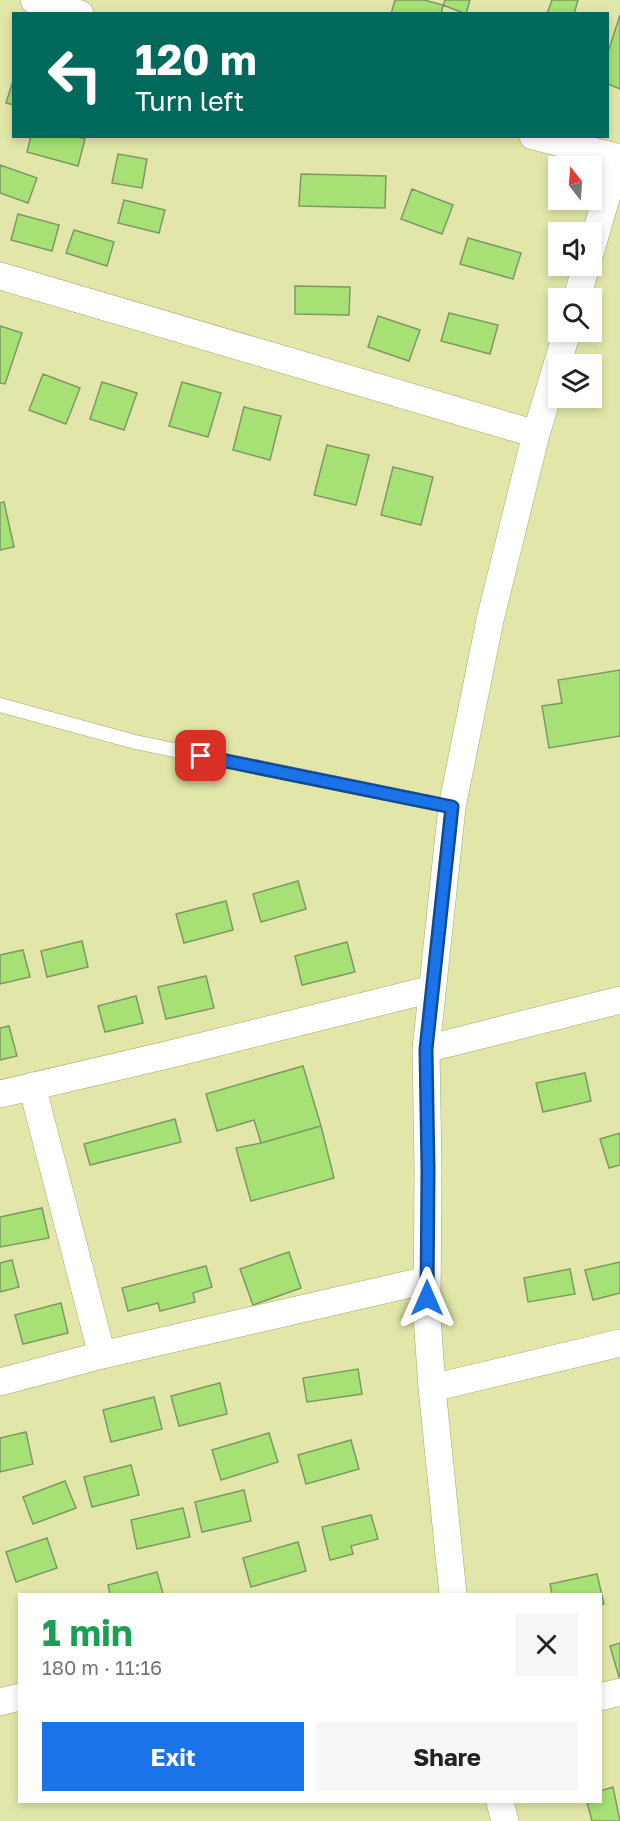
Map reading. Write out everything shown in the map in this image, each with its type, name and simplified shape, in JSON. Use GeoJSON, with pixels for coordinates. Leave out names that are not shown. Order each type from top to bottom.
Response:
{"type":"FeatureCollection","features":[{"type":"Feature","properties":{"kind":"street"},"geometry":{"type":"LineString","coordinates":[[34,0],[73,12]]}},
{"type":"Feature","properties":{"kind":"street"},"geometry":{"type":"LineString","coordinates":[[540,138],[619,158],[600,222]]}},
{"type":"Feature","properties":{"kind":"street"},"geometry":{"type":"LineString","coordinates":[[0,276],[536,434]]}},
{"type":"Feature","properties":{"kind":"street"},"geometry":{"type":"LineString","coordinates":[[450,1593],[427,1316],[426,1049],[452,807],[490,620],[536,434],[564,342]]}},
{"type":"Feature","properties":{"kind":"street"},"geometry":{"type":"LineString","coordinates":[[0,1094],[432,989]]}},
{"type":"Feature","properties":{"kind":"street"},"geometry":{"type":"LineString","coordinates":[[426,1049],[620,1000]]}},
{"type":"Feature","properties":{"kind":"street"},"geometry":{"type":"LineString","coordinates":[[32,1086],[102,1355]]}},
{"type":"Feature","properties":{"kind":"street"},"geometry":{"type":"LineString","coordinates":[[0,1382],[102,1355],[427,1280]]}},
{"type":"Feature","properties":{"kind":"street"},"geometry":{"type":"LineString","coordinates":[[432,1388],[620,1343]]}},
{"type":"Feature","properties":{"kind":"street"},"geometry":{"type":"LineString","coordinates":[[602,1696],[620,1692]]}},
{"type":"Feature","properties":{"kind":"street"},"geometry":{"type":"LineString","coordinates":[[0,1702],[18,1698]]}},
{"type":"Feature","properties":{"kind":"street"},"geometry":{"type":"LineString","coordinates":[[500,1803],[505,1821]]}},
{"type":"Feature","properties":{"kind":"lane"},"geometry":{"type":"LineString","coordinates":[[0,705],[135,742],[452,807]]}},
{"type":"Feature","properties":{"kind":"building"},"geometry":{"type":"Polygon","coordinates":[[[395,0],[424,0],[443,5],[441,12],[392,12],[395,0]]]}},
{"type":"Feature","properties":{"kind":"building"},"geometry":{"type":"Polygon","coordinates":[[[445,0],[470,0],[467,12],[443,5],[445,0]]]}},
{"type":"Feature","properties":{"kind":"building"},"geometry":{"type":"Polygon","coordinates":[[[552,0],[578,0],[575,12],[548,12],[552,0]]]}},
{"type":"Feature","properties":{"kind":"building"},"geometry":{"type":"Polygon","coordinates":[[[620,15],[620,89],[609,84],[609,49],[620,15]]]}},
{"type":"Feature","properties":{"kind":"building"},"geometry":{"type":"Polygon","coordinates":[[[12,84],[12,104],[6,103],[12,84]]]}},
{"type":"Feature","properties":{"kind":"building"},"geometry":{"type":"Polygon","coordinates":[[[30,138],[85,139],[78,166],[27,152],[30,138]]]}},
{"type":"Feature","properties":{"kind":"building"},"geometry":{"type":"Polygon","coordinates":[[[118,154],[147,159],[142,188],[112,183],[118,154]]]}},
{"type":"Feature","properties":{"kind":"building"},"geometry":{"type":"Polygon","coordinates":[[[0,165],[37,178],[28,203],[0,193],[0,165]]]}},
{"type":"Feature","properties":{"kind":"building"},"geometry":{"type":"Polygon","coordinates":[[[301,174],[386,176],[385,208],[299,206],[301,174]]]}},
{"type":"Feature","properties":{"kind":"building"},"geometry":{"type":"Polygon","coordinates":[[[412,189],[453,205],[442,234],[401,219],[412,189]]]}},
{"type":"Feature","properties":{"kind":"building"},"geometry":{"type":"Polygon","coordinates":[[[124,200],[165,210],[159,233],[118,223],[124,200]]]}},
{"type":"Feature","properties":{"kind":"building"},"geometry":{"type":"Polygon","coordinates":[[[18,214],[59,225],[52,251],[11,240],[18,214]]]}},
{"type":"Feature","properties":{"kind":"building"},"geometry":{"type":"Polygon","coordinates":[[[74,230],[114,242],[107,266],[66,253],[74,230]]]}},
{"type":"Feature","properties":{"kind":"building"},"geometry":{"type":"Polygon","coordinates":[[[468,238],[521,253],[513,279],[460,264],[468,238]]]}},
{"type":"Feature","properties":{"kind":"building"},"geometry":{"type":"Polygon","coordinates":[[[295,286],[350,287],[349,315],[295,314],[295,286]]]}},
{"type":"Feature","properties":{"kind":"building"},"geometry":{"type":"Polygon","coordinates":[[[449,313],[498,325],[490,354],[441,341],[449,313]]]}},
{"type":"Feature","properties":{"kind":"building"},"geometry":{"type":"Polygon","coordinates":[[[378,316],[420,330],[409,361],[368,347],[378,316]]]}},
{"type":"Feature","properties":{"kind":"building"},"geometry":{"type":"Polygon","coordinates":[[[0,326],[22,333],[5,384],[0,383],[0,326]]]}},
{"type":"Feature","properties":{"kind":"building"},"geometry":{"type":"Polygon","coordinates":[[[43,374],[80,388],[66,424],[29,410],[43,374]]]}},
{"type":"Feature","properties":{"kind":"building"},"geometry":{"type":"Polygon","coordinates":[[[102,382],[137,393],[124,430],[90,419],[102,382]]]}},
{"type":"Feature","properties":{"kind":"building"},"geometry":{"type":"Polygon","coordinates":[[[182,382],[221,393],[208,437],[169,426],[182,382]]]}},
{"type":"Feature","properties":{"kind":"building"},"geometry":{"type":"Polygon","coordinates":[[[244,407],[281,416],[270,460],[233,450],[244,407]]]}},
{"type":"Feature","properties":{"kind":"building"},"geometry":{"type":"Polygon","coordinates":[[[327,445],[369,455],[356,505],[314,495],[327,445]]]}},
{"type":"Feature","properties":{"kind":"building"},"geometry":{"type":"Polygon","coordinates":[[[393,467],[433,477],[421,525],[381,515],[393,467]]]}},
{"type":"Feature","properties":{"kind":"building"},"geometry":{"type":"Polygon","coordinates":[[[4,502],[14,547],[0,550],[0,503],[4,502]]]}},
{"type":"Feature","properties":{"kind":"building"},"geometry":{"type":"Polygon","coordinates":[[[620,670],[620,736],[549,748],[542,706],[562,703],[558,680],[620,670]]]}},
{"type":"Feature","properties":{"kind":"building"},"geometry":{"type":"Polygon","coordinates":[[[298,881],[306,909],[261,922],[253,894],[298,881]]]}},
{"type":"Feature","properties":{"kind":"building"},"geometry":{"type":"Polygon","coordinates":[[[226,901],[233,930],[184,943],[176,914],[226,901]]]}},
{"type":"Feature","properties":{"kind":"building"},"geometry":{"type":"Polygon","coordinates":[[[82,941],[88,967],[47,977],[41,951],[82,941]]]}},
{"type":"Feature","properties":{"kind":"building"},"geometry":{"type":"Polygon","coordinates":[[[347,942],[355,972],[302,985],[295,956],[347,942]]]}},
{"type":"Feature","properties":{"kind":"building"},"geometry":{"type":"Polygon","coordinates":[[[23,950],[30,977],[0,984],[0,955],[23,950]]]}},
{"type":"Feature","properties":{"kind":"building"},"geometry":{"type":"Polygon","coordinates":[[[206,976],[214,1008],[166,1019],[158,987],[206,976]]]}},
{"type":"Feature","properties":{"kind":"building"},"geometry":{"type":"Polygon","coordinates":[[[136,996],[143,1023],[105,1032],[98,1006],[136,996]]]}},
{"type":"Feature","properties":{"kind":"building"},"geometry":{"type":"Polygon","coordinates":[[[9,1026],[17,1056],[0,1060],[0,1028],[9,1026]]]}},
{"type":"Feature","properties":{"kind":"building"},"geometry":{"type":"Polygon","coordinates":[[[303,1066],[321,1126],[261,1143],[254,1120],[217,1131],[206,1094],[303,1066]]]}},
{"type":"Feature","properties":{"kind":"building"},"geometry":{"type":"Polygon","coordinates":[[[585,1073],[591,1101],[543,1112],[536,1083],[585,1073]]]}},
{"type":"Feature","properties":{"kind":"building"},"geometry":{"type":"Polygon","coordinates":[[[175,1119],[181,1142],[90,1165],[84,1144],[175,1119]]]}},
{"type":"Feature","properties":{"kind":"building"},"geometry":{"type":"Polygon","coordinates":[[[321,1126],[334,1178],[251,1201],[236,1148],[321,1126]]]}},
{"type":"Feature","properties":{"kind":"building"},"geometry":{"type":"Polygon","coordinates":[[[620,1133],[620,1165],[609,1168],[600,1139],[620,1133]]]}},
{"type":"Feature","properties":{"kind":"building"},"geometry":{"type":"Polygon","coordinates":[[[42,1208],[49,1238],[0,1247],[0,1217],[42,1208]]]}},
{"type":"Feature","properties":{"kind":"building"},"geometry":{"type":"Polygon","coordinates":[[[289,1252],[301,1288],[253,1305],[240,1269],[289,1252]]]}},
{"type":"Feature","properties":{"kind":"building"},"geometry":{"type":"Polygon","coordinates":[[[12,1260],[19,1287],[0,1292],[0,1263],[12,1260]]]}},
{"type":"Feature","properties":{"kind":"building"},"geometry":{"type":"Polygon","coordinates":[[[620,1262],[620,1293],[593,1300],[585,1270],[620,1262]]]}},
{"type":"Feature","properties":{"kind":"building"},"geometry":{"type":"Polygon","coordinates":[[[206,1266],[212,1287],[193,1293],[195,1302],[160,1311],[158,1303],[128,1311],[122,1288],[206,1266]]]}},
{"type":"Feature","properties":{"kind":"building"},"geometry":{"type":"Polygon","coordinates":[[[570,1269],[575,1294],[528,1302],[524,1278],[570,1269]]]}},
{"type":"Feature","properties":{"kind":"building"},"geometry":{"type":"Polygon","coordinates":[[[61,1303],[68,1333],[23,1344],[15,1315],[61,1303]]]}},
{"type":"Feature","properties":{"kind":"building"},"geometry":{"type":"Polygon","coordinates":[[[358,1369],[362,1394],[307,1402],[303,1378],[358,1369]]]}},
{"type":"Feature","properties":{"kind":"building"},"geometry":{"type":"Polygon","coordinates":[[[220,1383],[227,1414],[179,1426],[171,1396],[220,1383]]]}},
{"type":"Feature","properties":{"kind":"building"},"geometry":{"type":"Polygon","coordinates":[[[154,1397],[162,1429],[111,1442],[103,1410],[154,1397]]]}},
{"type":"Feature","properties":{"kind":"building"},"geometry":{"type":"Polygon","coordinates":[[[26,1432],[33,1464],[0,1472],[0,1438],[26,1432]]]}},
{"type":"Feature","properties":{"kind":"building"},"geometry":{"type":"Polygon","coordinates":[[[269,1433],[278,1462],[221,1480],[212,1450],[269,1433]]]}},
{"type":"Feature","properties":{"kind":"building"},"geometry":{"type":"Polygon","coordinates":[[[351,1440],[359,1469],[306,1484],[298,1455],[351,1440]]]}},
{"type":"Feature","properties":{"kind":"building"},"geometry":{"type":"Polygon","coordinates":[[[131,1465],[139,1495],[92,1507],[84,1477],[131,1465]]]}},
{"type":"Feature","properties":{"kind":"building"},"geometry":{"type":"Polygon","coordinates":[[[65,1481],[76,1508],[33,1524],[23,1497],[65,1481]]]}},
{"type":"Feature","properties":{"kind":"building"},"geometry":{"type":"Polygon","coordinates":[[[244,1490],[251,1521],[202,1532],[195,1502],[244,1490]]]}},
{"type":"Feature","properties":{"kind":"building"},"geometry":{"type":"Polygon","coordinates":[[[183,1508],[190,1537],[137,1549],[131,1520],[183,1508]]]}},
{"type":"Feature","properties":{"kind":"building"},"geometry":{"type":"Polygon","coordinates":[[[371,1515],[378,1539],[351,1546],[353,1554],[330,1560],[322,1527],[371,1515]]]}},
{"type":"Feature","properties":{"kind":"building"},"geometry":{"type":"Polygon","coordinates":[[[47,1538],[57,1568],[16,1582],[6,1552],[47,1538]]]}},
{"type":"Feature","properties":{"kind":"building"},"geometry":{"type":"Polygon","coordinates":[[[298,1542],[306,1571],[251,1587],[243,1558],[298,1542]]]}},
{"type":"Feature","properties":{"kind":"building"},"geometry":{"type":"Polygon","coordinates":[[[157,1572],[163,1593],[110,1593],[108,1585],[157,1572]]]}},
{"type":"Feature","properties":{"kind":"building"},"geometry":{"type":"Polygon","coordinates":[[[597,1574],[601,1593],[552,1593],[550,1584],[597,1574]]]}},
{"type":"Feature","properties":{"kind":"building"},"geometry":{"type":"Polygon","coordinates":[[[620,1643],[620,1676],[619,1677],[610,1646],[620,1643]]]}},
{"type":"Feature","properties":{"kind":"building"},"geometry":{"type":"Polygon","coordinates":[[[613,1787],[620,1821],[592,1821],[587,1803],[602,1803],[602,1790],[613,1787]]]}},
{"type":"Feature","properties":{"kind":"route"},"geometry":{"type":"LineString","coordinates":[[201,756],[452,807],[426,1049],[427,1298]]}}]}
